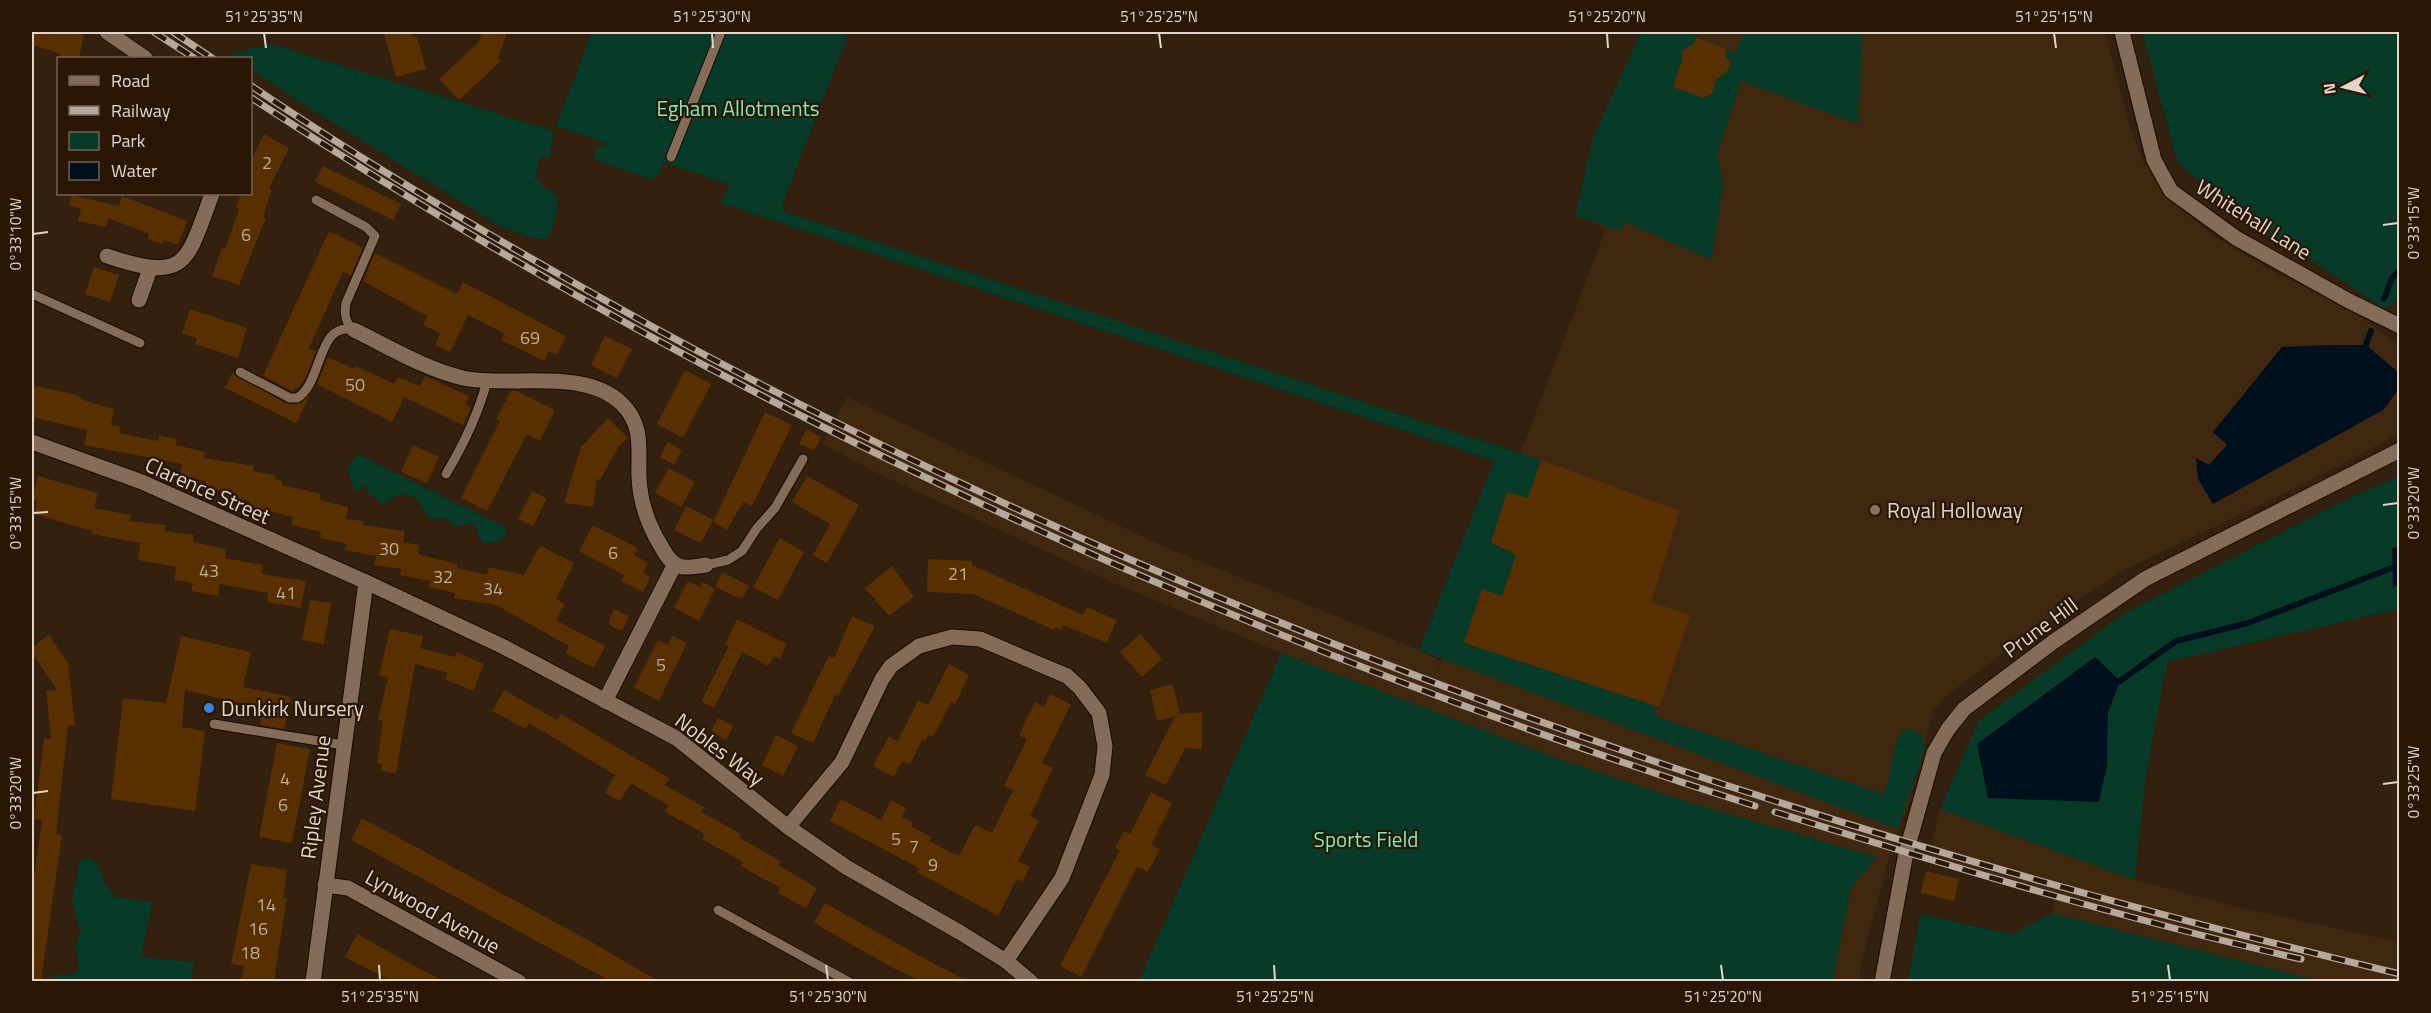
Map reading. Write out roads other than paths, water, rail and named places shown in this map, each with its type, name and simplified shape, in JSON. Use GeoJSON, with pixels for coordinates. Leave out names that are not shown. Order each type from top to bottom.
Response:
{"type":"FeatureCollection","features":[{"type":"Feature","properties":{"kind":"street"},"geometry":{"type":"LineString","coordinates":[[107,32],[144,57]]}},
{"type":"Feature","properties":{"kind":"street","name":"Whitehall Lane"},"geometry":{"type":"LineString","coordinates":[[2122,32],[2154,160],[2172,191],[2236,238],[2349,301],[2400,326]]}},
{"type":"Feature","properties":{"kind":"street"},"geometry":{"type":"LineString","coordinates":[[107,256],[150,269],[168,267],[185,257],[191,249],[212,195]]}},
{"type":"Feature","properties":{"kind":"street"},"geometry":{"type":"LineString","coordinates":[[139,300],[150,269]]}},
{"type":"Feature","properties":{"kind":"street"},"geometry":{"type":"LineString","coordinates":[[354,330],[434,368],[461,377],[487,381],[575,383],[607,393],[624,406],[639,432],[639,476],[646,515],[656,539],[675,564],[680,567],[706,565]]}},
{"type":"Feature","properties":{"kind":"street","name":"Clarence Street"},"geometry":{"type":"LineString","coordinates":[[32,442],[142,482],[366,582]]}},
{"type":"Feature","properties":{"kind":"street","name":"Prune Hill"},"geometry":{"type":"LineString","coordinates":[[1882,981],[1906,853],[1934,753],[1948,729],[1964,709],[2053,642],[2145,579],[2400,450]]}},
{"type":"Feature","properties":{"kind":"street"},"geometry":{"type":"LineString","coordinates":[[605,701],[675,564]]}},
{"type":"Feature","properties":{"kind":"street","name":"Nobles Way"},"geometry":{"type":"LineString","coordinates":[[366,582],[504,647],[676,738],[788,826],[846,867],[1006,961],[1031,981]]}},
{"type":"Feature","properties":{"kind":"street","name":"Ripley Avenue"},"geometry":{"type":"LineString","coordinates":[[313,981],[366,582]]}},
{"type":"Feature","properties":{"kind":"street"},"geometry":{"type":"LineString","coordinates":[[788,826],[842,762],[882,679],[891,666],[919,646],[952,637],[980,639],[1067,676],[1080,688],[1099,713],[1105,746],[1102,775],[1062,878],[1006,961]]}},
{"type":"Feature","properties":{"kind":"street","name":"Lynwood Avenue"},"geometry":{"type":"LineString","coordinates":[[325,885],[348,888],[519,981]]}},
{"type":"Feature","properties":{"kind":"lane"},"geometry":{"type":"LineString","coordinates":[[671,157],[721,32]]}},
{"type":"Feature","properties":{"kind":"lane"},"geometry":{"type":"LineString","coordinates":[[316,200],[366,227],[375,236],[344,310],[348,325],[354,330]]}},
{"type":"Feature","properties":{"kind":"lane"},"geometry":{"type":"LineString","coordinates":[[32,294],[140,343]]}},
{"type":"Feature","properties":{"kind":"lane"},"geometry":{"type":"LineString","coordinates":[[240,372],[291,398],[297,398],[308,389],[330,337],[342,329],[354,330]]}},
{"type":"Feature","properties":{"kind":"lane"},"geometry":{"type":"LineString","coordinates":[[446,474],[465,443],[479,410],[487,381]]}},
{"type":"Feature","properties":{"kind":"lane"},"geometry":{"type":"LineString","coordinates":[[706,565],[728,560],[742,551],[757,528],[776,508],[802,459]]}},
{"type":"Feature","properties":{"kind":"lane"},"geometry":{"type":"LineString","coordinates":[[214,724],[343,746]]}},
{"type":"Feature","properties":{"kind":"lane"},"geometry":{"type":"LineString","coordinates":[[718,910],[849,981]]}},
{"type":"Feature","properties":{"kind":"water"},"geometry":{"type":"Polygon","coordinates":[[[2366,345],[2399,373],[2399,389],[2383,410],[2213,504],[2198,479],[2196,458],[2209,465],[2227,445],[2213,432],[2282,347],[2366,345]]]}},
{"type":"Feature","properties":{"kind":"water"},"geometry":{"type":"Polygon","coordinates":[[[2399,547],[2399,585],[2393,587],[2392,548],[2399,547]]]}},
{"type":"Feature","properties":{"kind":"water"},"geometry":{"type":"Polygon","coordinates":[[[2095,657],[2120,681],[2108,712],[2107,765],[2099,802],[1988,798],[1977,744],[2095,657]]]}},
{"type":"Feature","properties":{"kind":"waterway"},"geometry":{"type":"LineString","coordinates":[[2384,299],[2392,278],[2400,270]]}},
{"type":"Feature","properties":{"kind":"waterway"},"geometry":{"type":"LineString","coordinates":[[2364,350],[2371,331]]}},
{"type":"Feature","properties":{"kind":"waterway"},"geometry":{"type":"LineString","coordinates":[[2120,681],[2176,641],[2248,623],[2392,568]]}},
{"type":"Feature","properties":{"kind":"railway"},"geometry":{"type":"LineString","coordinates":[[154,32],[192,57]]}},
{"type":"Feature","properties":{"kind":"railway"},"geometry":{"type":"LineString","coordinates":[[173,32],[210,57]]}},
{"type":"Feature","properties":{"kind":"railway"},"geometry":{"type":"LineString","coordinates":[[252,86],[299,118],[449,210],[653,327],[861,435],[1072,534],[1287,625],[1504,709],[1725,785],[1948,854],[2173,917],[2400,974]]}},
{"type":"Feature","properties":{"kind":"railway"},"geometry":{"type":"LineString","coordinates":[[252,98],[427,208],[607,313],[791,411],[978,502],[1169,588],[1362,667],[1557,740],[1755,806]]}},
{"type":"Feature","properties":{"kind":"railway"},"geometry":{"type":"LineString","coordinates":[[1775,812],[2102,909],[2301,959]]}},
{"type":"Feature","properties":{"kind":"place","name":"Royal Holloway"},"geometry":{"type":"Point","coordinates":[1875,510]}},
{"type":"Feature","properties":{"kind":"place","name":"Dunkirk Nursery"},"geometry":{"type":"Point","coordinates":[209,708]}},
{"type":"Feature","properties":{"kind":"park label","name":"Egham Allotments"},"geometry":{"type":"Point","coordinates":[738,108]}},
{"type":"Feature","properties":{"kind":"park label","name":"Sports Field"},"geometry":{"type":"Point","coordinates":[1366,839]}}]}
